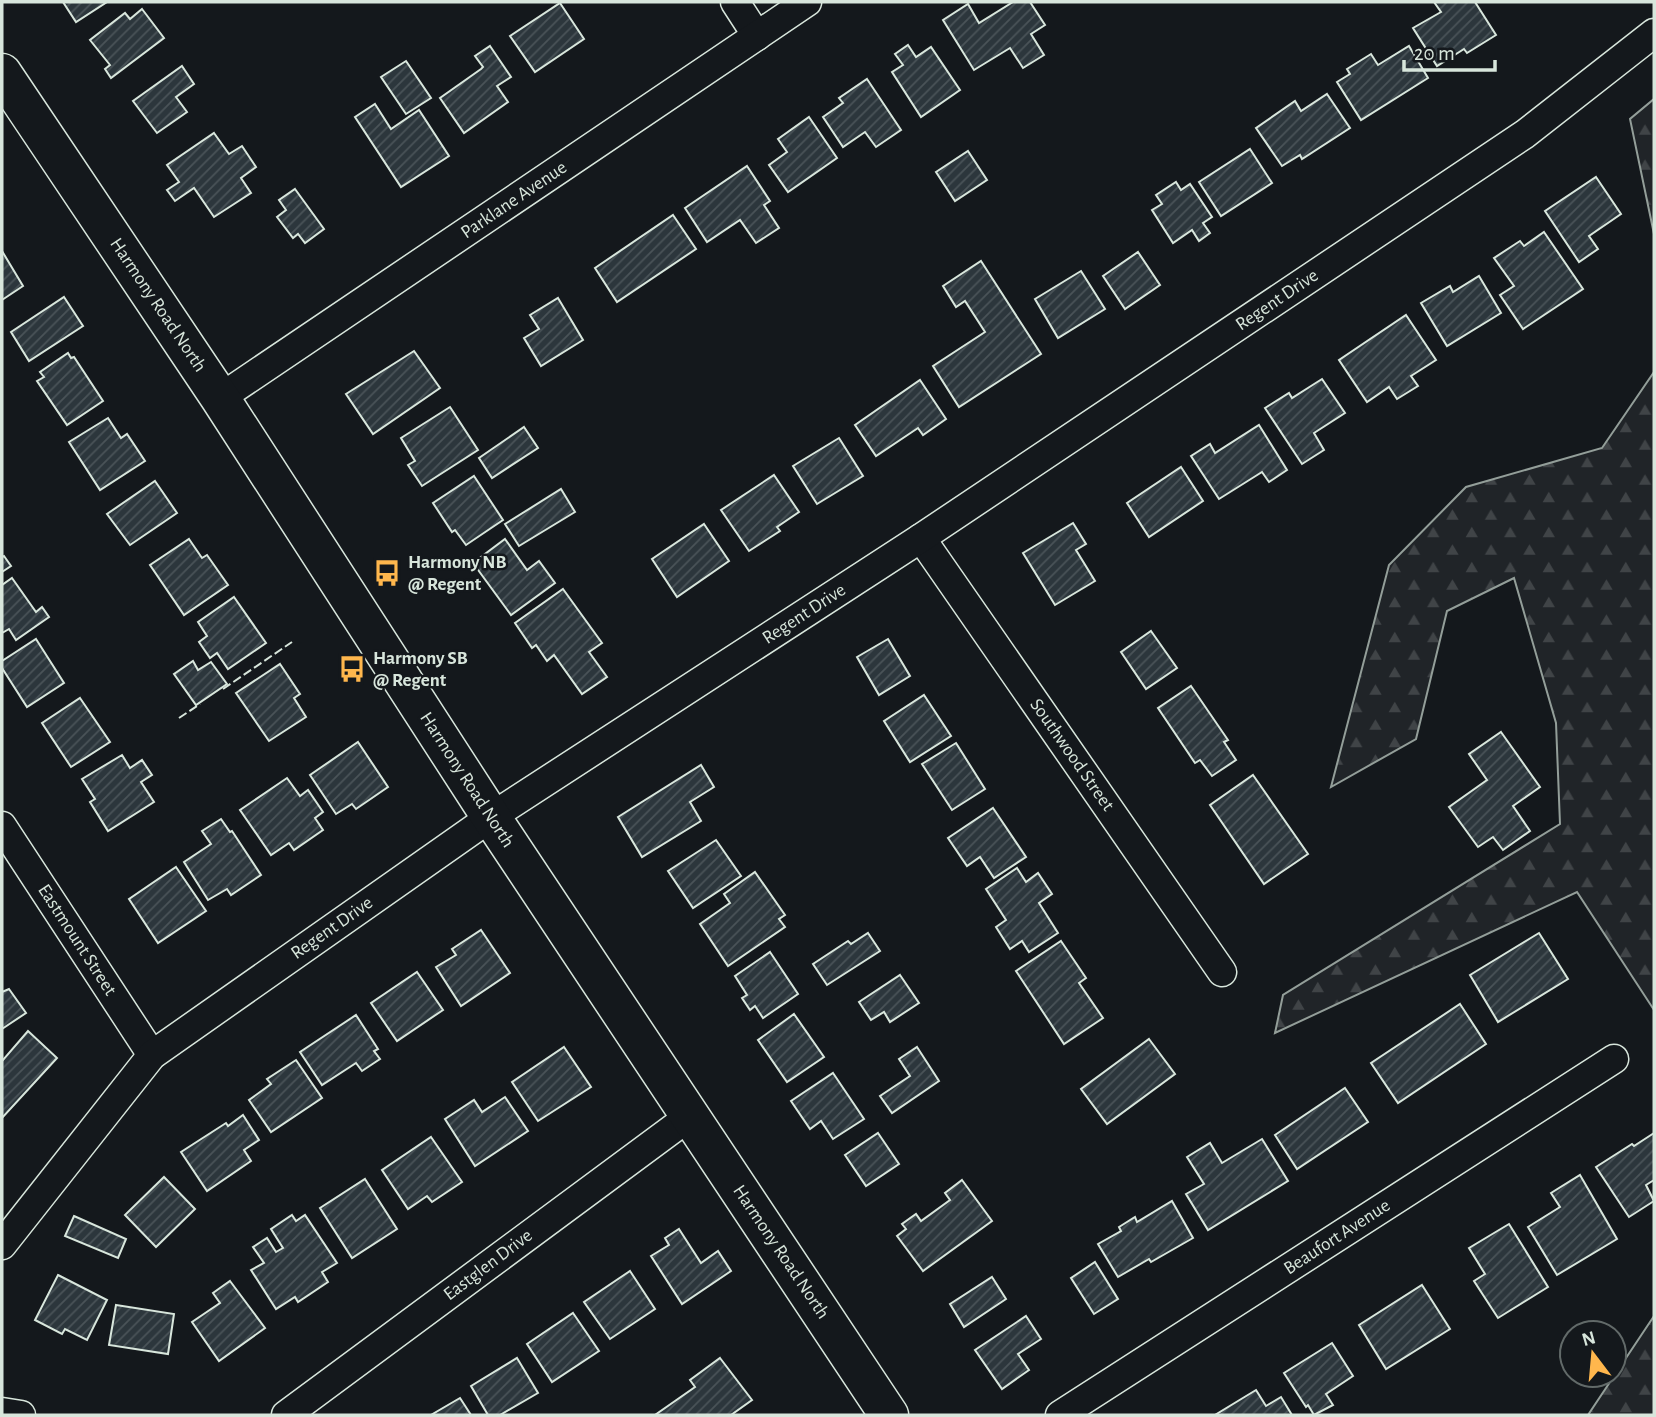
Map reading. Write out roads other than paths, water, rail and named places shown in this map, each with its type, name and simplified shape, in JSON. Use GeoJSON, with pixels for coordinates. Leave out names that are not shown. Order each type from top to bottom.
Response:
{"type":"FeatureCollection","features":[{"type":"Feature","properties":{"kind":"main road","name":"Harmony Road North"},"geometry":{"type":"LineString","coordinates":[[2,73],[220,398],[491,817],[889,1415]]}},
{"type":"Feature","properties":{"kind":"street"},"geometry":{"type":"LineString","coordinates":[[736,2],[757,36]]}},
{"type":"Feature","properties":{"kind":"street","name":"Parklane Avenue"},"geometry":{"type":"LineString","coordinates":[[220,398],[807,2]]}},
{"type":"Feature","properties":{"kind":"street","name":"Regent Drive"},"geometry":{"type":"LineString","coordinates":[[2,1245],[152,1055],[491,817],[921,538],[1525,134],[1654,33]]}},
{"type":"Feature","properties":{"kind":"street","name":"Southwood Street"},"geometry":{"type":"LineString","coordinates":[[921,538],[1222,972]]}},
{"type":"Feature","properties":{"kind":"street","name":"Eastmount Street"},"geometry":{"type":"LineString","coordinates":[[2,826],[152,1055]]}},
{"type":"Feature","properties":{"kind":"street","name":"Beaufort Avenue"},"geometry":{"type":"LineString","coordinates":[[1060,1415],[1614,1059]]}},
{"type":"Feature","properties":{"kind":"street","name":"Eastglen Drive"},"geometry":{"type":"LineString","coordinates":[[286,1415],[690,1115]]}},
{"type":"Feature","properties":{"kind":"street"},"geometry":{"type":"LineString","coordinates":[[2,1412],[22,1415]]}},
{"type":"Feature","properties":{"kind":"place","name":"Harmony NB @ Regent"},"geometry":{"type":"Point","coordinates":[387,573]}},
{"type":"Feature","properties":{"kind":"place","name":"Harmony SB @ Regent"},"geometry":{"type":"Point","coordinates":[352,669]}}]}
